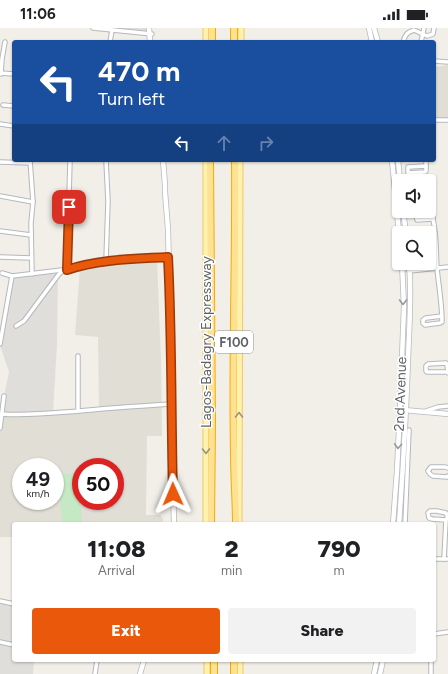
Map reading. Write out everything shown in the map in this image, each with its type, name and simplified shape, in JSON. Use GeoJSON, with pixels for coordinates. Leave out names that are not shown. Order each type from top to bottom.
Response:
{"type":"FeatureCollection","features":[{"type":"Feature","properties":{"kind":"highway"},"geometry":{"type":"LineString","coordinates":[[212,28],[212,40]]}},
{"type":"Feature","properties":{"kind":"highway"},"geometry":{"type":"LineString","coordinates":[[234,28],[234,40]]}},
{"type":"Feature","properties":{"kind":"highway","name":"Lagos-Badagry Expressway"},"geometry":{"type":"LineString","coordinates":[[210,162],[212,405],[211,522]]}},
{"type":"Feature","properties":{"kind":"highway","name":"Lagos-Badagry Expressway"},"geometry":{"type":"LineString","coordinates":[[235,162],[234,455],[236,522]]}},
{"type":"Feature","properties":{"kind":"highway"},"geometry":{"type":"LineString","coordinates":[[214,662],[214,674]]}},
{"type":"Feature","properties":{"kind":"highway"},"geometry":{"type":"LineString","coordinates":[[234,662],[234,674]]}},
{"type":"Feature","properties":{"kind":"main road"},"geometry":{"type":"LineString","coordinates":[[206,28],[206,40]]}},
{"type":"Feature","properties":{"kind":"main road"},"geometry":{"type":"LineString","coordinates":[[240,40],[241,28]]}},
{"type":"Feature","properties":{"kind":"main road","name":"Lagos-Badagry Expressway"},"geometry":{"type":"LineString","coordinates":[[206,162],[206,522]]}},
{"type":"Feature","properties":{"kind":"main road"},"geometry":{"type":"LineString","coordinates":[[239,522],[240,162]]}},
{"type":"Feature","properties":{"kind":"main road"},"geometry":{"type":"LineString","coordinates":[[207,662],[208,674]]}},
{"type":"Feature","properties":{"kind":"main road"},"geometry":{"type":"LineString","coordinates":[[240,662],[240,674]]}},
{"type":"Feature","properties":{"kind":"street"},"geometry":{"type":"LineString","coordinates":[[93,28],[151,34]]}},
{"type":"Feature","properties":{"kind":"street"},"geometry":{"type":"LineString","coordinates":[[150,28],[152,40]]}},
{"type":"Feature","properties":{"kind":"street"},"geometry":{"type":"LineString","coordinates":[[369,28],[372,40]]}},
{"type":"Feature","properties":{"kind":"street"},"geometry":{"type":"LineString","coordinates":[[374,28],[377,40]]}},
{"type":"Feature","properties":{"kind":"street"},"geometry":{"type":"LineString","coordinates":[[422,40],[424,28]]}},
{"type":"Feature","properties":{"kind":"street"},"geometry":{"type":"LineString","coordinates":[[403,40],[404,36],[408,32],[414,30],[427,36],[433,34],[434,28]]}},
{"type":"Feature","properties":{"kind":"street"},"geometry":{"type":"LineString","coordinates":[[110,40],[112,30]]}},
{"type":"Feature","properties":{"kind":"street"},"geometry":{"type":"LineString","coordinates":[[5,42],[0,74],[12,74]]}},
{"type":"Feature","properties":{"kind":"street"},"geometry":{"type":"LineString","coordinates":[[436,61],[448,62]]}},
{"type":"Feature","properties":{"kind":"street"},"geometry":{"type":"LineString","coordinates":[[3,105],[12,106]]}},
{"type":"Feature","properties":{"kind":"street"},"geometry":{"type":"LineString","coordinates":[[436,120],[448,120]]}},
{"type":"Feature","properties":{"kind":"street"},"geometry":{"type":"LineString","coordinates":[[0,124],[12,126]]}},
{"type":"Feature","properties":{"kind":"street"},"geometry":{"type":"LineString","coordinates":[[0,162],[12,162]]}},
{"type":"Feature","properties":{"kind":"street"},"geometry":{"type":"LineString","coordinates":[[30,162],[33,202],[31,235],[32,274]]}},
{"type":"Feature","properties":{"kind":"street"},"geometry":{"type":"LineString","coordinates":[[65,270],[70,162]]}},
{"type":"Feature","properties":{"kind":"street"},"geometry":{"type":"LineString","coordinates":[[106,162],[108,201],[106,261]]}},
{"type":"Feature","properties":{"kind":"street"},"geometry":{"type":"LineString","coordinates":[[161,162],[165,185],[168,229],[174,522]]}},
{"type":"Feature","properties":{"kind":"street"},"geometry":{"type":"LineString","coordinates":[[392,162],[398,226]]}},
{"type":"Feature","properties":{"kind":"street"},"geometry":{"type":"LineString","coordinates":[[398,162],[399,174]]}},
{"type":"Feature","properties":{"kind":"street"},"geometry":{"type":"LineString","coordinates":[[426,162],[426,166],[426,171],[425,172],[408,173],[408,167],[426,166]]}},
{"type":"Feature","properties":{"kind":"street"},"geometry":{"type":"LineString","coordinates":[[0,196],[33,202]]}},
{"type":"Feature","properties":{"kind":"street"},"geometry":{"type":"LineString","coordinates":[[417,218],[418,220],[433,219],[437,241],[437,268],[442,316],[441,323],[425,325],[423,323],[423,320],[426,318],[442,316]]}},
{"type":"Feature","properties":{"kind":"street"},"geometry":{"type":"LineString","coordinates":[[0,231],[31,235]]}},
{"type":"Feature","properties":{"kind":"street"},"geometry":{"type":"LineString","coordinates":[[1,257],[31,258]]}},
{"type":"Feature","properties":{"kind":"street"},"geometry":{"type":"LineString","coordinates":[[2,273],[12,276],[65,270],[77,266],[106,261],[168,257]]}},
{"type":"Feature","properties":{"kind":"street"},"geometry":{"type":"LineString","coordinates":[[410,271],[448,267]]}},
{"type":"Feature","properties":{"kind":"street"},"geometry":{"type":"LineString","coordinates":[[16,326],[24,321],[59,274],[65,270]]}},
{"type":"Feature","properties":{"kind":"street","name":"2nd Avenue"},"geometry":{"type":"LineString","coordinates":[[392,522],[397,471],[400,410],[404,306],[402,270]]}},
{"type":"Feature","properties":{"kind":"street","name":"2nd Avenue"},"geometry":{"type":"LineString","coordinates":[[399,522],[406,410],[410,271]]}},
{"type":"Feature","properties":{"kind":"street"},"geometry":{"type":"LineString","coordinates":[[0,344],[12,276]]}},
{"type":"Feature","properties":{"kind":"street"},"geometry":{"type":"LineString","coordinates":[[78,356],[78,411]]}},
{"type":"Feature","properties":{"kind":"street"},"geometry":{"type":"LineString","coordinates":[[446,363],[448,372],[427,372],[426,366],[428,364],[446,363]]}},
{"type":"Feature","properties":{"kind":"street"},"geometry":{"type":"LineString","coordinates":[[0,428],[4,396]]}},
{"type":"Feature","properties":{"kind":"street"},"geometry":{"type":"LineString","coordinates":[[2,414],[78,411],[171,404]]}},
{"type":"Feature","properties":{"kind":"street"},"geometry":{"type":"LineString","coordinates":[[424,412],[438,407],[448,406]]}},
{"type":"Feature","properties":{"kind":"street"},"geometry":{"type":"LineString","coordinates":[[400,410],[447,415]]}},
{"type":"Feature","properties":{"kind":"street"},"geometry":{"type":"LineString","coordinates":[[405,522],[409,430]]}},
{"type":"Feature","properties":{"kind":"street"},"geometry":{"type":"LineString","coordinates":[[448,468],[431,466],[428,471],[434,476],[448,476]]}},
{"type":"Feature","properties":{"kind":"street"},"geometry":{"type":"LineString","coordinates":[[446,520],[429,518],[428,513],[430,511],[443,512],[448,516],[446,520],[446,559]]}},
{"type":"Feature","properties":{"kind":"street"},"geometry":{"type":"LineString","coordinates":[[0,601],[12,604]]}},
{"type":"Feature","properties":{"kind":"street"},"geometry":{"type":"LineString","coordinates":[[436,634],[448,632]]}},
{"type":"Feature","properties":{"kind":"street"},"geometry":{"type":"LineString","coordinates":[[0,642],[12,645]]}},
{"type":"Feature","properties":{"kind":"street"},"geometry":{"type":"LineString","coordinates":[[95,674],[97,662]]}},
{"type":"Feature","properties":{"kind":"street"},"geometry":{"type":"LineString","coordinates":[[140,674],[142,662]]}},
{"type":"Feature","properties":{"kind":"street"},"geometry":{"type":"LineString","coordinates":[[374,674],[377,662]]}},
{"type":"Feature","properties":{"kind":"street"},"geometry":{"type":"LineString","coordinates":[[380,674],[383,662]]}},
{"type":"Feature","properties":{"kind":"street"},"geometry":{"type":"LineString","coordinates":[[431,662],[431,674]]}},
{"type":"Feature","properties":{"kind":"shaded area"},"geometry":{"type":"Polygon","coordinates":[[[96,28],[146,28],[147,35],[96,28]]]}},
{"type":"Feature","properties":{"kind":"shaded area"},"geometry":{"type":"Polygon","coordinates":[[[448,65],[448,119],[436,119],[436,67],[448,65]]]}},
{"type":"Feature","properties":{"kind":"shaded area"},"geometry":{"type":"Polygon","coordinates":[[[157,261],[162,436],[147,436],[146,515],[161,515],[163,522],[12,522],[12,537],[0,537],[0,415],[99,408],[98,337],[75,335],[80,268],[90,264],[157,261]]]}},
{"type":"Feature","properties":{"kind":"shaded area"},"geometry":{"type":"Polygon","coordinates":[[[60,274],[58,278],[57,345],[53,412],[0,415],[9,372],[0,345],[0,336],[10,276],[60,274]]]}},
{"type":"Feature","properties":{"kind":"shaded area"},"geometry":{"type":"Polygon","coordinates":[[[0,602],[12,604],[12,662],[34,662],[33,674],[0,674],[0,602]]]}},
{"type":"Feature","properties":{"kind":"green space"},"geometry":{"type":"Polygon","coordinates":[[[64,474],[72,474],[72,510],[81,510],[82,522],[62,522],[61,510],[64,510],[64,474]]]}},
{"type":"Feature","properties":{"kind":"route"},"geometry":{"type":"LineString","coordinates":[[69,207],[67,270],[77,266],[106,261],[168,257],[173,494]]}}]}
